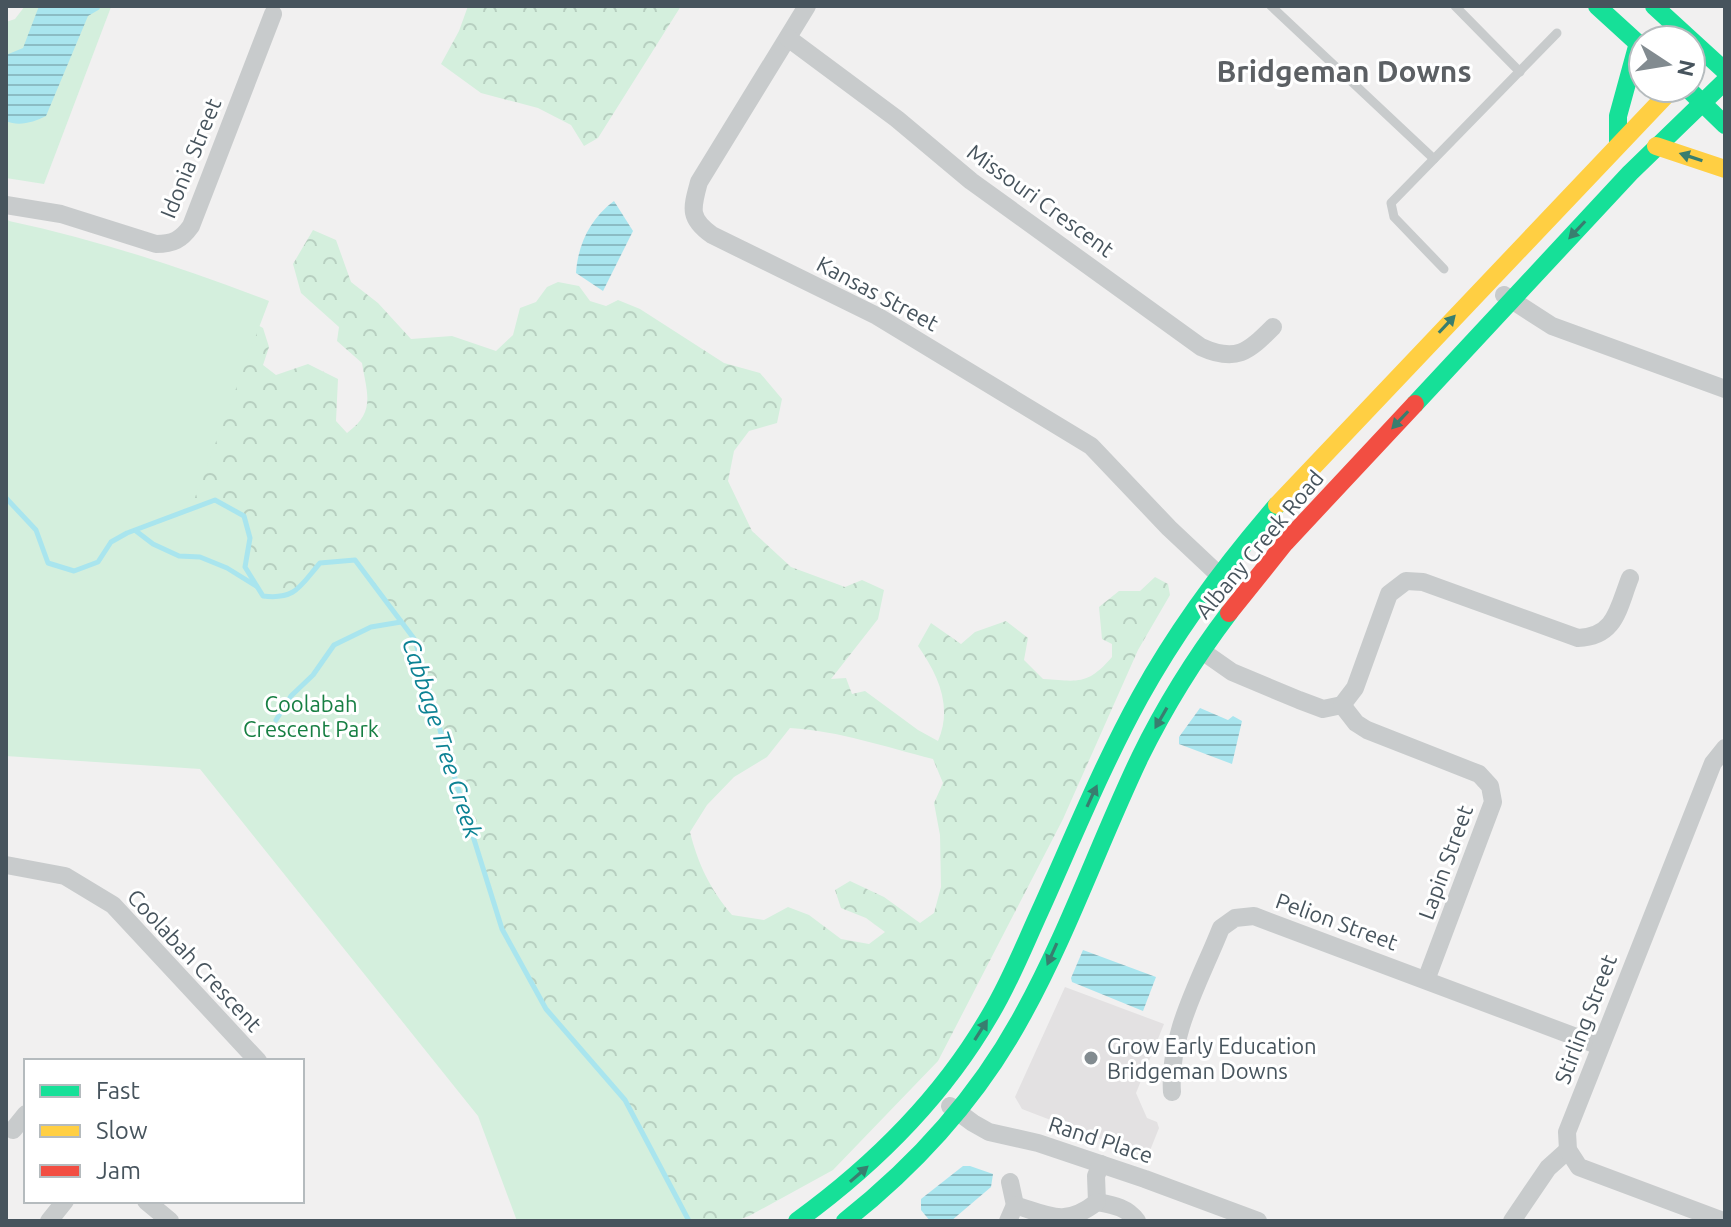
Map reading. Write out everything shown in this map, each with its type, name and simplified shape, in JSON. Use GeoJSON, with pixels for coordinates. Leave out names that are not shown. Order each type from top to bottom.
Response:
{"type":"FeatureCollection","features":[{"type":"Feature","properties":{"kind":"main road"},"geometry":{"type":"LineString","coordinates":[[1597,6],[1627,33]]}},
{"type":"Feature","properties":{"kind":"main road"},"geometry":{"type":"LineString","coordinates":[[1654,6],[1725,71]]}},
{"type":"Feature","properties":{"kind":"main road"},"geometry":{"type":"LineString","coordinates":[[1708,55],[1725,41]]}},
{"type":"Feature","properties":{"kind":"main road","name":"Albany Creek Road"},"geometry":{"type":"LineString","coordinates":[[1707,97],[1725,81]]}},
{"type":"Feature","properties":{"kind":"main road"},"geometry":{"type":"LineString","coordinates":[[1618,144],[1618,116],[1627,90]]}},
{"type":"Feature","properties":{"kind":"main road","name":"Albany Creek Road"},"geometry":{"type":"LineString","coordinates":[[797,1221],[874,1161],[936,1094],[967,1052],[997,1003],[1142,694],[1182,627],[1219,575],[1278,504],[1657,104]]}},
{"type":"Feature","properties":{"kind":"main road","name":"Albany Creek Road"},"geometry":{"type":"LineString","coordinates":[[845,1221],[898,1178],[958,1112],[988,1071],[1022,1016],[1141,756],[1202,651],[1285,543],[1656,146],[1699,104]]}},
{"type":"Feature","properties":{"kind":"main road"},"geometry":{"type":"LineString","coordinates":[[1703,104],[1725,125]]}},
{"type":"Feature","properties":{"kind":"main road"},"geometry":{"type":"LineString","coordinates":[[1656,146],[1725,169]]}},
{"type":"Feature","properties":{"kind":"street","name":"Kansas Street"},"geometry":{"type":"LineString","coordinates":[[807,6],[699,182],[692,208],[698,225],[712,235],[877,316],[1091,446],[1219,575]]}},
{"type":"Feature","properties":{"kind":"street","name":"Idonia Street"},"geometry":{"type":"LineString","coordinates":[[6,205],[61,214],[156,244],[171,244],[183,237],[191,226],[273,14]]}},
{"type":"Feature","properties":{"kind":"street","name":"Missouri Crescent"},"geometry":{"type":"LineString","coordinates":[[788,38],[897,119],[971,181],[1201,347],[1217,354],[1245,352],[1273,327]]}},
{"type":"Feature","properties":{"kind":"street"},"geometry":{"type":"LineString","coordinates":[[1487,282],[1552,326],[1725,389]]}},
{"type":"Feature","properties":{"kind":"street"},"geometry":{"type":"LineString","coordinates":[[1202,651],[1232,672],[1323,709],[1342,705],[1355,688],[1389,594],[1406,581],[1423,582],[1578,638],[1596,638],[1610,627],[1630,578]]}},
{"type":"Feature","properties":{"kind":"street","name":"Lapin Street"},"geometry":{"type":"LineString","coordinates":[[1342,705],[1356,723],[1367,730],[1479,774],[1490,786],[1493,802],[1426,980]]}},
{"type":"Feature","properties":{"kind":"street","name":"Stirling Street"},"geometry":{"type":"LineString","coordinates":[[1568,1150],[1567,1132],[1600,1046],[1713,763],[1725,748]]}},
{"type":"Feature","properties":{"kind":"street","name":"Coolabah Crescent"},"geometry":{"type":"LineString","coordinates":[[6,865],[65,876],[113,905],[256,1059]]}},
{"type":"Feature","properties":{"kind":"street","name":"Pelion Street"},"geometry":{"type":"LineString","coordinates":[[1172,1092],[1174,1044],[1221,928],[1235,918],[1254,916],[1600,1046]]}},
{"type":"Feature","properties":{"kind":"street","name":"Rand Place"},"geometry":{"type":"LineString","coordinates":[[936,1094],[989,1132],[1038,1143],[1258,1221]]}},
{"type":"Feature","properties":{"kind":"street"},"geometry":{"type":"LineString","coordinates":[[13,1130],[24,1116]]}},
{"type":"Feature","properties":{"kind":"street"},"geometry":{"type":"LineString","coordinates":[[1512,1221],[1548,1168],[1568,1150],[1579,1167],[1723,1221]]}},
{"type":"Feature","properties":{"kind":"street"},"geometry":{"type":"LineString","coordinates":[[1097,1202],[1096,1176],[1101,1164]]}},
{"type":"Feature","properties":{"kind":"street"},"geometry":{"type":"LineString","coordinates":[[1010,1182],[1012,1213],[1064,1219],[1084,1212],[1097,1202]]}},
{"type":"Feature","properties":{"kind":"street"},"geometry":{"type":"LineString","coordinates":[[1097,1202],[1122,1208],[1137,1221]]}},
{"type":"Feature","properties":{"kind":"street"},"geometry":{"type":"LineString","coordinates":[[49,1221],[63,1203]]}},
{"type":"Feature","properties":{"kind":"street"},"geometry":{"type":"LineString","coordinates":[[148,1203],[170,1221]]}},
{"type":"Feature","properties":{"kind":"lane"},"geometry":{"type":"LineString","coordinates":[[1271,6],[1434,159]]}},
{"type":"Feature","properties":{"kind":"lane"},"geometry":{"type":"LineString","coordinates":[[1455,6],[1520,72]]}},
{"type":"Feature","properties":{"kind":"lane"},"geometry":{"type":"LineString","coordinates":[[1444,269],[1391,212],[1391,203],[1557,33]]}},
{"type":"Feature","properties":{"kind":"shaded area","name":"Grow Early Education Bridgeman Downs"},"geometry":{"type":"Polygon","coordinates":[[[1065,987],[1164,1024],[1136,1093],[1147,1118],[1157,1122],[1159,1128],[1149,1153],[1144,1156],[1022,1109],[1015,1097],[1065,987]]]}},
{"type":"Feature","properties":{"kind":"green space"},"geometry":{"type":"Polygon","coordinates":[[[25,6],[111,7],[44,184],[6,178],[6,22],[15,19],[25,6]]]}},
{"type":"Feature","properties":{"kind":"green space"},"geometry":{"type":"Polygon","coordinates":[[[468,6],[681,6],[598,138],[584,146],[571,125],[538,108],[481,93],[441,64],[468,6]]]}},
{"type":"Feature","properties":{"kind":"green space","name":"Coolabah Crescent Park"},"geometry":{"type":"Polygon","coordinates":[[[6,217],[9,221],[140,256],[269,301],[191,508],[215,500],[244,516],[250,538],[245,567],[263,596],[283,596],[296,590],[320,563],[355,560],[415,640],[502,929],[546,1009],[625,1100],[689,1221],[517,1221],[478,1116],[200,769],[6,756],[6,217]]]}},
{"type":"Feature","properties":{"kind":"green space"},"geometry":{"type":"Polygon","coordinates":[[[6,222],[263,328],[269,347],[263,365],[276,375],[308,364],[338,379],[336,421],[347,433],[366,410],[366,384],[362,363],[337,341],[339,327],[301,293],[293,264],[313,230],[336,240],[351,282],[378,303],[411,339],[452,336],[496,351],[513,335],[520,308],[536,302],[547,287],[558,282],[579,286],[590,301],[606,306],[618,300],[640,309],[724,363],[760,373],[782,399],[777,423],[749,431],[734,451],[728,481],[752,531],[791,567],[845,587],[862,580],[884,590],[878,619],[831,679],[846,678],[852,694],[865,691],[938,741],[944,703],[932,668],[918,646],[931,623],[961,644],[975,632],[1006,621],[1028,638],[1024,660],[1043,679],[1074,681],[1096,673],[1112,657],[1112,644],[1102,639],[1099,607],[1119,591],[1140,591],[1155,577],[1168,584],[1170,595],[1138,650],[1063,819],[938,1061],[833,1170],[735,1221],[612,1221],[289,670],[6,222]],[[790,728],[767,757],[734,777],[707,805],[690,832],[701,865],[724,905],[732,915],[764,920],[788,907],[809,915],[841,939],[869,944],[885,932],[866,918],[841,908],[835,890],[850,881],[884,897],[920,923],[934,913],[941,887],[940,835],[934,803],[943,783],[933,759],[827,732],[790,728]]]}},
{"type":"Feature","properties":{"kind":"water"},"geometry":{"type":"Polygon","coordinates":[[[39,6],[98,6],[100,9],[88,16],[46,116],[26,123],[11,123],[6,121],[6,55],[23,48],[39,6]]]}},
{"type":"Feature","properties":{"kind":"water"},"geometry":{"type":"Polygon","coordinates":[[[614,201],[633,231],[603,291],[576,273],[577,262],[592,224],[614,201]]]}},
{"type":"Feature","properties":{"kind":"water"},"geometry":{"type":"Polygon","coordinates":[[[1200,708],[1228,720],[1233,716],[1242,721],[1232,764],[1179,744],[1179,737],[1200,708]]]}},
{"type":"Feature","properties":{"kind":"water"},"geometry":{"type":"Polygon","coordinates":[[[1083,950],[1156,977],[1143,1011],[1072,982],[1083,950]]]}},
{"type":"Feature","properties":{"kind":"water"},"geometry":{"type":"Polygon","coordinates":[[[963,1166],[993,1174],[991,1187],[951,1221],[930,1221],[921,1210],[921,1199],[963,1166]]]}},
{"type":"Feature","properties":{"kind":"waterway","name":"Cabbage Tree Creek"},"geometry":{"type":"LineString","coordinates":[[6,498],[36,530],[48,563],[74,571],[98,562],[111,542],[127,533],[215,500],[244,516],[250,538],[245,567],[263,596],[283,596],[296,590],[320,563],[355,560],[415,640],[502,929],[546,1009],[625,1100],[689,1221]]}},
{"type":"Feature","properties":{"kind":"waterway"},"geometry":{"type":"LineString","coordinates":[[136,531],[153,544],[179,556],[200,557],[227,568],[256,586]]}},
{"type":"Feature","properties":{"kind":"waterway"},"geometry":{"type":"LineString","coordinates":[[276,720],[291,696],[313,675],[334,645],[371,627],[401,622]]}},
{"type":"Feature","properties":{"kind":"traffic: fast"},"geometry":{"type":"LineString","coordinates":[[1597,6],[1627,33]]}},
{"type":"Feature","properties":{"kind":"traffic: fast"},"geometry":{"type":"LineString","coordinates":[[1654,6],[1725,71]]}},
{"type":"Feature","properties":{"kind":"traffic: fast"},"geometry":{"type":"LineString","coordinates":[[1415,404],[1630,173],[1725,81]]}},
{"type":"Feature","properties":{"kind":"traffic: fast"},"geometry":{"type":"LineString","coordinates":[[1618,144],[1618,116],[1627,83]]}},
{"type":"Feature","properties":{"kind":"traffic: fast"},"geometry":{"type":"LineString","coordinates":[[1703,104],[1725,125]]}},
{"type":"Feature","properties":{"kind":"traffic: fast"},"geometry":{"type":"LineString","coordinates":[[797,1221],[853,1177],[904,1128],[971,1045],[1010,977],[1100,776],[1140,697],[1203,598],[1277,505]]}},
{"type":"Feature","properties":{"kind":"traffic: fast"},"geometry":{"type":"LineString","coordinates":[[845,1221],[897,1176],[944,1128],[1005,1046],[1039,985],[1150,738],[1181,683],[1229,613]]}},
{"type":"Feature","properties":{"kind":"traffic: slow"},"geometry":{"type":"LineString","coordinates":[[1277,505],[1658,104]]}},
{"type":"Feature","properties":{"kind":"traffic: slow"},"geometry":{"type":"LineString","coordinates":[[1656,146],[1725,169]]}},
{"type":"Feature","properties":{"kind":"traffic: jam"},"geometry":{"type":"LineString","coordinates":[[1229,613],[1285,543],[1415,404]]}},
{"type":"Feature","properties":{"kind":"place","name":"Grow Early Education Bridgeman Downs"},"geometry":{"type":"Point","coordinates":[1091,1058]}},
{"type":"Feature","properties":{"kind":"district","name":"Bridgeman Downs"},"geometry":{"type":"Point","coordinates":[1344,71]}}]}
